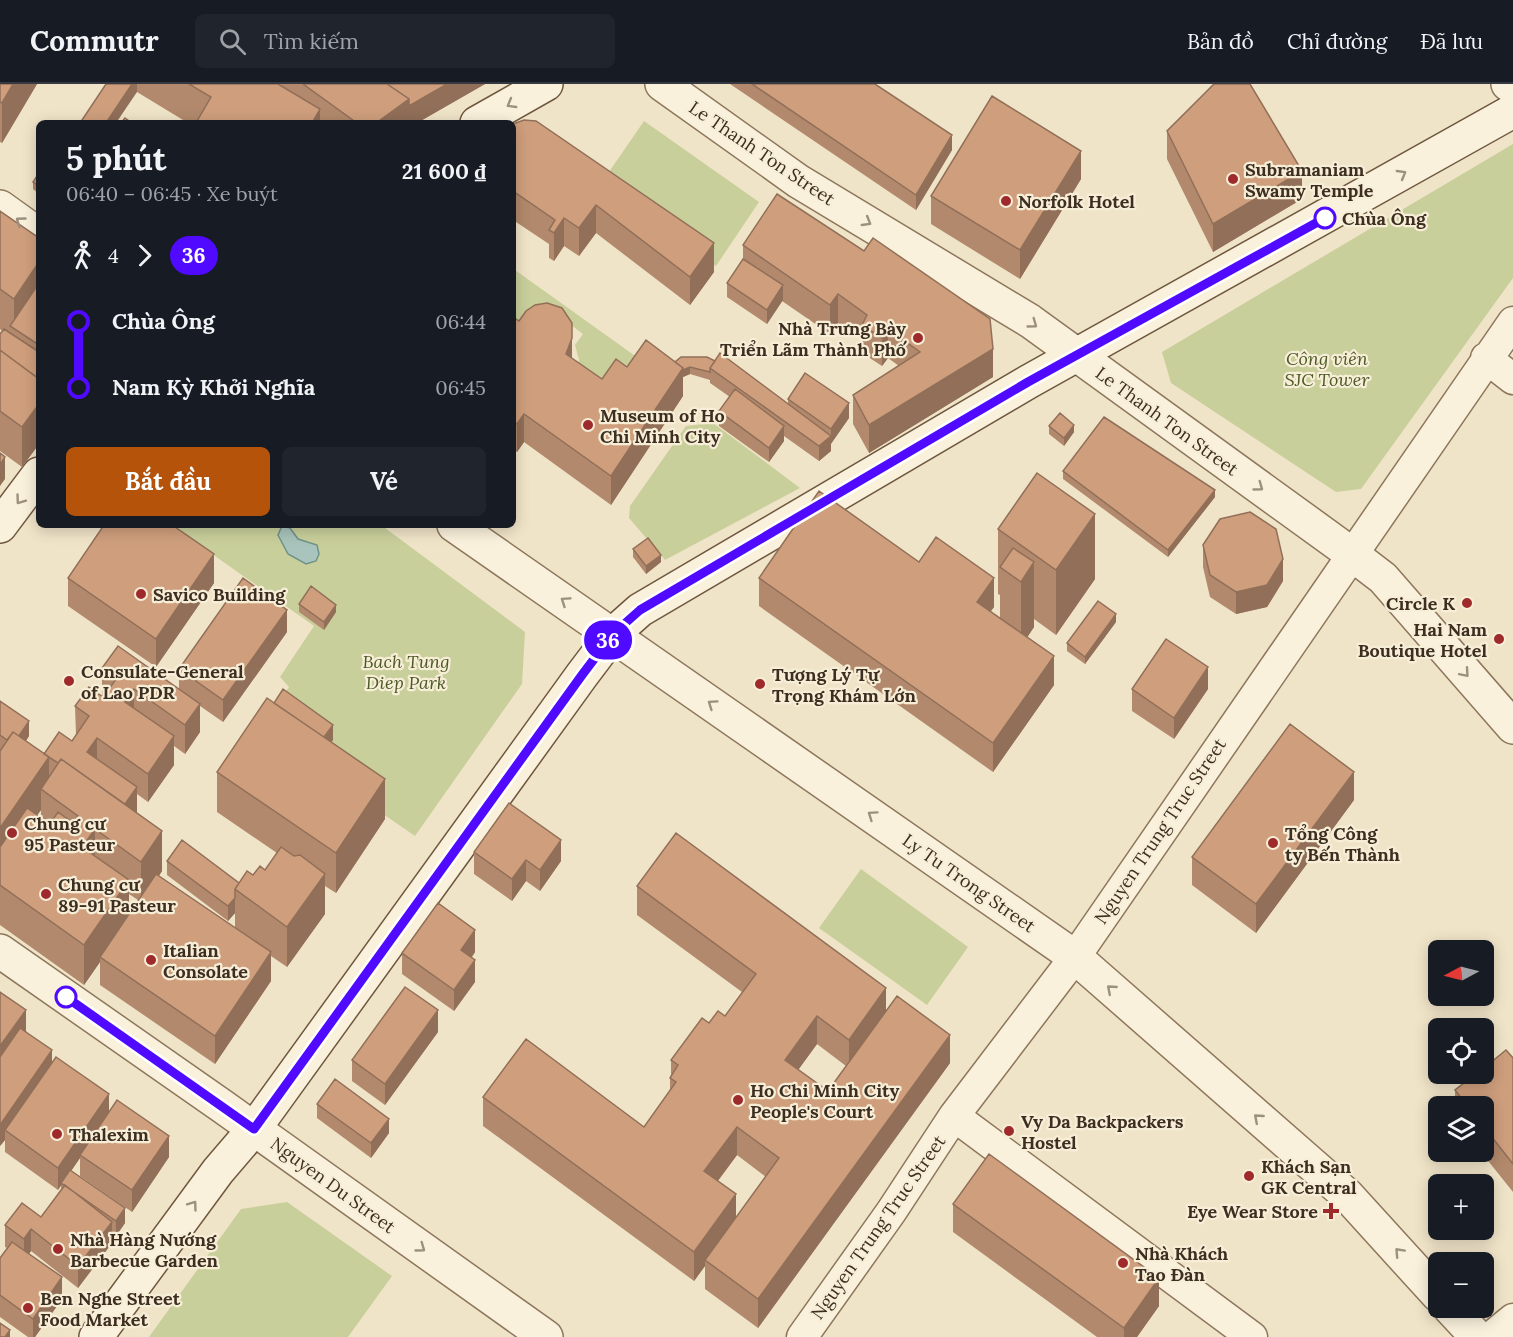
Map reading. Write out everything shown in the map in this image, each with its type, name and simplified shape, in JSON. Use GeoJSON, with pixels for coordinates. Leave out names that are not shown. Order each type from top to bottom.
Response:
{"type":"FeatureCollection","features":[{"type":"Feature","properties":{"kind":"street"},"geometry":{"type":"LineString","coordinates":[[482,120],[546,84]]}},
{"type":"Feature","properties":{"kind":"street","name":"Le Thanh Ton Street"},"geometry":{"type":"LineString","coordinates":[[662,84],[798,181],[1029,321],[1353,555],[1383,578],[1513,727]]}},
{"type":"Feature","properties":{"kind":"street"},"geometry":{"type":"LineString","coordinates":[[1508,84],[1513,87]]}},
{"type":"Feature","properties":{"kind":"street"},"geometry":{"type":"LineString","coordinates":[[96,1337],[218,1171],[254,1129],[613,634],[640,610],[1075,356],[1513,111]]}},
{"type":"Feature","properties":{"kind":"street"},"geometry":{"type":"LineString","coordinates":[[0,207],[36,233]]}},
{"type":"Feature","properties":{"kind":"street","name":"Nguyen Trung Truc Street"},"geometry":{"type":"LineString","coordinates":[[802,1337],[891,1212],[954,1116],[1075,957],[1513,322]]}},
{"type":"Feature","properties":{"kind":"street"},"geometry":{"type":"LineString","coordinates":[[1486,358],[1513,379]]}},
{"type":"Feature","properties":{"kind":"street"},"geometry":{"type":"LineString","coordinates":[[0,526],[36,478]]}},
{"type":"Feature","properties":{"kind":"street","name":"Ly Tu Trong Street"},"geometry":{"type":"LineString","coordinates":[[458,528],[1075,957],[1347,1196],[1428,1284]]}},
{"type":"Feature","properties":{"kind":"street","name":"Nguyen Du Street"},"geometry":{"type":"LineString","coordinates":[[0,951],[546,1337]]}},
{"type":"Feature","properties":{"kind":"street"},"geometry":{"type":"LineString","coordinates":[[954,1116],[1252,1337]]}},
{"type":"Feature","properties":{"kind":"street"},"geometry":{"type":"LineString","coordinates":[[1459,1318],[1477,1337]]}},
{"type":"Feature","properties":{"kind":"street"},"geometry":{"type":"LineString","coordinates":[[1491,1337],[1513,1319]]}},
{"type":"Feature","properties":{"kind":"green space"},"geometry":{"type":"Polygon","coordinates":[[[644,121],[759,202],[716,266],[600,185],[644,121]]]}},
{"type":"Feature","properties":{"kind":"green space","name":"Công viên SJC Tower"},"geometry":{"type":"Polygon","coordinates":[[[1513,144],[1513,278],[1361,489],[1336,492],[1171,383],[1162,352],[1513,144]]]}},
{"type":"Feature","properties":{"kind":"green space"},"geometry":{"type":"Polygon","coordinates":[[[516,271],[645,363],[626,390],[577,379],[579,360],[575,345],[583,334],[567,322],[516,341],[516,271]]]}},
{"type":"Feature","properties":{"kind":"green space"},"geometry":{"type":"Polygon","coordinates":[[[713,423],[800,488],[665,560],[629,518],[630,506],[686,426],[713,423]]]}},
{"type":"Feature","properties":{"kind":"green space","name":"Bach Tung Diep Park"},"geometry":{"type":"Polygon","coordinates":[[[175,528],[385,528],[525,632],[522,684],[415,836],[258,728],[289,687],[280,677],[314,626],[175,528]]]}},
{"type":"Feature","properties":{"kind":"green space"},"geometry":{"type":"Polygon","coordinates":[[[861,869],[968,947],[927,1005],[819,928],[861,869]]]}},
{"type":"Feature","properties":{"kind":"green space"},"geometry":{"type":"Polygon","coordinates":[[[287,1202],[392,1276],[348,1337],[149,1337],[241,1209],[287,1202]]]}},
{"type":"Feature","properties":{"kind":"water"},"geometry":{"type":"Polygon","coordinates":[[[281,528],[290,528],[298,539],[317,545],[319,554],[316,561],[306,564],[288,554],[278,535],[281,528]]]}},
{"type":"Feature","properties":{"kind":"building"},"geometry":{"type":"Polygon","coordinates":[[[0,84],[13,84],[2,103],[0,102],[0,84]]]}},
{"type":"Feature","properties":{"kind":"building"},"geometry":{"type":"Polygon","coordinates":[[[106,84],[132,84],[108,120],[82,120],[106,84]]]}},
{"type":"Feature","properties":{"kind":"building"},"geometry":{"type":"Polygon","coordinates":[[[189,84],[278,84],[320,109],[314,120],[198,120],[211,97],[189,84]]]}},
{"type":"Feature","properties":{"kind":"building"},"geometry":{"type":"Polygon","coordinates":[[[303,84],[387,84],[409,99],[380,120],[353,120],[303,84]]]}},
{"type":"Feature","properties":{"kind":"building"},"geometry":{"type":"Polygon","coordinates":[[[387,84],[447,84],[409,106],[409,99],[387,84]]]}},
{"type":"Feature","properties":{"kind":"building"},"geometry":{"type":"Polygon","coordinates":[[[752,84],[875,84],[952,135],[916,195],[752,84]]]}},
{"type":"Feature","properties":{"kind":"building","name":"Subramaniam Swamy Temple"},"geometry":{"type":"Polygon","coordinates":[[[1214,84],[1250,84],[1302,171],[1213,224],[1167,131],[1214,84]]]}},
{"type":"Feature","properties":{"kind":"building","name":"Norfolk Hotel"},"geometry":{"type":"Polygon","coordinates":[[[992,96],[1081,151],[1020,250],[931,196],[992,96]]]}},
{"type":"Feature","properties":{"kind":"building"},"geometry":{"type":"Polygon","coordinates":[[[524,120],[536,121],[714,243],[690,277],[596,205],[579,228],[564,218],[554,233],[549,230],[555,220],[516,193],[516,123],[524,120]]]}},
{"type":"Feature","properties":{"kind":"building"},"geometry":{"type":"Polygon","coordinates":[[[777,194],[864,251],[873,238],[990,319],[993,349],[869,425],[853,395],[920,352],[888,329],[882,338],[862,325],[867,315],[838,294],[830,305],[743,245],[777,194]]]}},
{"type":"Feature","properties":{"kind":"building"},"geometry":{"type":"Polygon","coordinates":[[[0,211],[36,236],[36,266],[14,299],[0,289],[0,211]]]}},
{"type":"Feature","properties":{"kind":"building"},"geometry":{"type":"Polygon","coordinates":[[[743,259],[783,285],[767,310],[727,283],[743,259]]]}},
{"type":"Feature","properties":{"kind":"building"},"geometry":{"type":"Polygon","coordinates":[[[36,287],[36,343],[10,326],[36,287]]]}},
{"type":"Feature","properties":{"kind":"building","name":"Museum of Ho Chi Minh City"},"geometry":{"type":"Polygon","coordinates":[[[547,303],[562,308],[572,323],[572,338],[566,354],[602,379],[616,359],[627,367],[646,340],[683,368],[611,476],[524,414],[516,423],[516,319],[519,321],[526,311],[535,305],[547,303]]]}},
{"type":"Feature","properties":{"kind":"building"},"geometry":{"type":"Polygon","coordinates":[[[4,329],[36,350],[36,377],[0,350],[0,334],[4,329]]]}},
{"type":"Feature","properties":{"kind":"building"},"geometry":{"type":"Polygon","coordinates":[[[0,350],[36,377],[36,408],[22,427],[0,411],[0,350]]]}},
{"type":"Feature","properties":{"kind":"building"},"geometry":{"type":"Polygon","coordinates":[[[720,353],[831,436],[819,446],[710,368],[720,353]]]}},
{"type":"Feature","properties":{"kind":"building"},"geometry":{"type":"Polygon","coordinates":[[[681,357],[707,357],[715,361],[710,372],[690,367],[683,370],[675,362],[681,357]]]}},
{"type":"Feature","properties":{"kind":"building"},"geometry":{"type":"Polygon","coordinates":[[[805,373],[849,403],[831,429],[788,399],[805,373]]]}},
{"type":"Feature","properties":{"kind":"building"},"geometry":{"type":"Polygon","coordinates":[[[735,389],[784,426],[769,448],[719,411],[735,389]]]}},
{"type":"Feature","properties":{"kind":"building"},"geometry":{"type":"Polygon","coordinates":[[[1060,413],[1074,425],[1064,438],[1049,426],[1060,413]]]}},
{"type":"Feature","properties":{"kind":"building"},"geometry":{"type":"Polygon","coordinates":[[[1104,417],[1215,490],[1168,550],[1063,471],[1104,417]]]}},
{"type":"Feature","properties":{"kind":"building"},"geometry":{"type":"Polygon","coordinates":[[[0,453],[5,457],[0,465],[0,453]]]}},
{"type":"Feature","properties":{"kind":"building"},"geometry":{"type":"Polygon","coordinates":[[[1037,473],[1095,514],[1056,570],[998,529],[1037,473]]]}},
{"type":"Feature","properties":{"kind":"building"},"geometry":{"type":"Polygon","coordinates":[[[819,491],[919,562],[936,537],[994,578],[977,602],[1054,656],[993,743],[759,578],[819,491]]]}},
{"type":"Feature","properties":{"kind":"building"},"geometry":{"type":"Polygon","coordinates":[[[1250,512],[1276,529],[1283,559],[1267,585],[1236,592],[1210,575],[1203,545],[1220,519],[1250,512]]]}},
{"type":"Feature","properties":{"kind":"building","name":"Savico Building"},"geometry":{"type":"Polygon","coordinates":[[[102,528],[176,528],[214,554],[156,639],[68,578],[102,528]]]}},
{"type":"Feature","properties":{"kind":"building"},"geometry":{"type":"Polygon","coordinates":[[[648,538],[661,555],[646,566],[633,549],[648,538]]]}},
{"type":"Feature","properties":{"kind":"building"},"geometry":{"type":"Polygon","coordinates":[[[1013,548],[1034,562],[1021,582],[1000,567],[1013,548]]]}},
{"type":"Feature","properties":{"kind":"building"},"geometry":{"type":"Polygon","coordinates":[[[243,578],[287,610],[223,700],[179,669],[243,578]]]}},
{"type":"Feature","properties":{"kind":"building"},"geometry":{"type":"Polygon","coordinates":[[[311,586],[336,605],[324,622],[299,604],[311,586]]]}},
{"type":"Feature","properties":{"kind":"building"},"geometry":{"type":"Polygon","coordinates":[[[1098,601],[1116,614],[1085,657],[1067,643],[1098,601]]]}},
{"type":"Feature","properties":{"kind":"building"},"geometry":{"type":"Polygon","coordinates":[[[1166,639],[1208,667],[1174,718],[1132,689],[1166,639]]]}},
{"type":"Feature","properties":{"kind":"building"},"geometry":{"type":"Polygon","coordinates":[[[118,646],[200,704],[185,725],[134,689],[125,702],[174,736],[148,774],[97,738],[87,752],[137,787],[125,804],[61,759],[58,763],[44,754],[59,732],[72,741],[89,716],[75,706],[89,687],[103,697],[117,678],[102,668],[118,646]]]}},
{"type":"Feature","properties":{"kind":"building"},"geometry":{"type":"Polygon","coordinates":[[[283,689],[333,725],[324,737],[274,703],[283,689]]]}},
{"type":"Feature","properties":{"kind":"building"},"geometry":{"type":"Polygon","coordinates":[[[267,698],[385,779],[336,853],[217,772],[267,698]]]}},
{"type":"Feature","properties":{"kind":"building"},"geometry":{"type":"Polygon","coordinates":[[[0,701],[29,721],[19,736],[13,732],[7,740],[0,735],[0,701]]]}},
{"type":"Feature","properties":{"kind":"building","name":"Tổng Công ty Bến Thành"},"geometry":{"type":"Polygon","coordinates":[[[1290,724],[1354,772],[1256,904],[1192,857],[1290,724]]]}},
{"type":"Feature","properties":{"kind":"building"},"geometry":{"type":"Polygon","coordinates":[[[13,732],[49,757],[0,828],[0,751],[13,732]]]}},
{"type":"Feature","properties":{"kind":"building"},"geometry":{"type":"Polygon","coordinates":[[[61,759],[162,831],[141,862],[95,829],[82,847],[129,880],[84,945],[0,885],[0,847],[27,808],[50,824],[58,812],[73,823],[78,816],[41,789],[61,759]]]}},
{"type":"Feature","properties":{"kind":"building"},"geometry":{"type":"Polygon","coordinates":[[[509,803],[561,840],[540,870],[526,860],[512,879],[474,852],[509,803]]]}},
{"type":"Feature","properties":{"kind":"building","name":"Ho Chi Minh City People's Court"},"geometry":{"type":"Polygon","coordinates":[[[676,833],[886,988],[849,1040],[817,1016],[785,1060],[828,1091],[897,996],[950,1035],[758,1299],[705,1260],[779,1158],[737,1127],[704,1171],[736,1194],[694,1252],[483,1097],[526,1039],[644,1127],[676,1082],[670,1078],[678,1065],[671,1060],[702,1018],[709,1023],[718,1011],[725,1016],[756,974],[637,886],[676,833]]]}},
{"type":"Feature","properties":{"kind":"building"},"geometry":{"type":"Polygon","coordinates":[[[182,840],[239,883],[235,889],[235,898],[228,906],[167,861],[182,840]]]}},
{"type":"Feature","properties":{"kind":"building"},"geometry":{"type":"Polygon","coordinates":[[[281,847],[294,856],[300,855],[325,874],[287,927],[235,889],[247,871],[253,875],[260,866],[265,870],[281,847]]]}},
{"type":"Feature","properties":{"kind":"building"},"geometry":{"type":"Polygon","coordinates":[[[156,874],[271,952],[215,1036],[100,957],[156,874]]]}},
{"type":"Feature","properties":{"kind":"building"},"geometry":{"type":"Polygon","coordinates":[[[438,903],[475,930],[461,950],[475,960],[454,990],[402,953],[438,903]]]}},
{"type":"Feature","properties":{"kind":"building"},"geometry":{"type":"Polygon","coordinates":[[[405,987],[438,1010],[385,1084],[352,1060],[405,987]]]}},
{"type":"Feature","properties":{"kind":"building"},"geometry":{"type":"Polygon","coordinates":[[[0,992],[26,1010],[0,1046],[0,992]]]}},
{"type":"Feature","properties":{"kind":"building"},"geometry":{"type":"Polygon","coordinates":[[[20,1028],[52,1050],[0,1125],[0,1057],[20,1028]]]}},
{"type":"Feature","properties":{"kind":"building"},"geometry":{"type":"Polygon","coordinates":[[[1506,1050],[1513,1058],[1513,1164],[1494,1140],[1494,1096],[1460,1096],[1455,1090],[1463,1084],[1494,1084],[1494,1060],[1506,1050]]]}},
{"type":"Feature","properties":{"kind":"building","name":"Thalexim"},"geometry":{"type":"Polygon","coordinates":[[[56,1057],[109,1094],[58,1168],[5,1130],[56,1057]]]}},
{"type":"Feature","properties":{"kind":"building"},"geometry":{"type":"Polygon","coordinates":[[[335,1079],[389,1119],[371,1143],[317,1104],[335,1079]]]}},
{"type":"Feature","properties":{"kind":"building"},"geometry":{"type":"Polygon","coordinates":[[[117,1100],[169,1136],[132,1190],[80,1155],[117,1100]]]}},
{"type":"Feature","properties":{"kind":"building"},"geometry":{"type":"Polygon","coordinates":[[[989,1154],[1159,1278],[1124,1328],[953,1204],[989,1154]]]}},
{"type":"Feature","properties":{"kind":"building"},"geometry":{"type":"Polygon","coordinates":[[[70,1170],[125,1208],[116,1221],[61,1183],[70,1170]]]}},
{"type":"Feature","properties":{"kind":"building"},"geometry":{"type":"Polygon","coordinates":[[[65,1185],[112,1222],[78,1266],[31,1229],[24,1239],[5,1225],[22,1203],[41,1217],[65,1185]]]}},
{"type":"Feature","properties":{"kind":"building"},"geometry":{"type":"Polygon","coordinates":[[[12,1242],[62,1277],[33,1319],[0,1295],[0,1258],[12,1242]]]}},
{"type":"Feature","properties":{"kind":"building"},"geometry":{"type":"Polygon","coordinates":[[[0,1323],[10,1330],[5,1337],[0,1337],[0,1323]]]}},
{"type":"Feature","properties":{"kind":"bus line","name":"36"},"geometry":{"type":"LineString","coordinates":[[66,997],[254,1129],[582,675],[613,634],[640,610],[1028,382],[1325,218]]}},
{"type":"Feature","properties":{"kind":"place","name":"Subramaniam Swamy Temple"},"geometry":{"type":"Point","coordinates":[1233,179]}},
{"type":"Feature","properties":{"kind":"place","name":"Norfolk Hotel"},"geometry":{"type":"Point","coordinates":[1006,201]}},
{"type":"Feature","properties":{"kind":"place","name":"Chùa Ông"},"geometry":{"type":"Point","coordinates":[1325,218]}},
{"type":"Feature","properties":{"kind":"place","name":"Nhà Trưng Bày Triển Lãm Thành Phố"},"geometry":{"type":"Point","coordinates":[918,338]}},
{"type":"Feature","properties":{"kind":"place","name":"Museum of Ho Chi Minh City"},"geometry":{"type":"Point","coordinates":[588,425]}},
{"type":"Feature","properties":{"kind":"place","name":"Savico Building"},"geometry":{"type":"Point","coordinates":[141,594]}},
{"type":"Feature","properties":{"kind":"place","name":"Circle K"},"geometry":{"type":"Point","coordinates":[1467,603]}},
{"type":"Feature","properties":{"kind":"place","name":"Hai Nam Boutique Hotel"},"geometry":{"type":"Point","coordinates":[1499,639]}},
{"type":"Feature","properties":{"kind":"place","name":"Consulate-General of Lao PDR"},"geometry":{"type":"Point","coordinates":[69,681]}},
{"type":"Feature","properties":{"kind":"place","name":"Tượng Lý Tự Trọng Khám Lớn"},"geometry":{"type":"Point","coordinates":[760,684]}},
{"type":"Feature","properties":{"kind":"place","name":"Chung cư 95 Pasteur"},"geometry":{"type":"Point","coordinates":[12,833]}},
{"type":"Feature","properties":{"kind":"place","name":"Tổng Công ty Bến Thành"},"geometry":{"type":"Point","coordinates":[1273,843]}},
{"type":"Feature","properties":{"kind":"place","name":"Chung cư 89-91 Pasteur"},"geometry":{"type":"Point","coordinates":[46,894]}},
{"type":"Feature","properties":{"kind":"place","name":"Italian Consolate"},"geometry":{"type":"Point","coordinates":[151,960]}},
{"type":"Feature","properties":{"kind":"place","name":"Ho Chi Minh City People's Court"},"geometry":{"type":"Point","coordinates":[738,1100]}},
{"type":"Feature","properties":{"kind":"place","name":"Vy Da Backpackers Hostel"},"geometry":{"type":"Point","coordinates":[1009,1131]}},
{"type":"Feature","properties":{"kind":"place","name":"Thalexim"},"geometry":{"type":"Point","coordinates":[57,1134]}},
{"type":"Feature","properties":{"kind":"place","name":"Khách Sạn GK Central"},"geometry":{"type":"Point","coordinates":[1249,1176]}},
{"type":"Feature","properties":{"kind":"place","name":"Eye Wear Store"},"geometry":{"type":"Point","coordinates":[1331,1211]}},
{"type":"Feature","properties":{"kind":"place","name":"Nhà Hàng Nướng Barbecue Garden"},"geometry":{"type":"Point","coordinates":[58,1249]}},
{"type":"Feature","properties":{"kind":"place","name":"Nhà Khách Tao Đàn"},"geometry":{"type":"Point","coordinates":[1123,1263]}},
{"type":"Feature","properties":{"kind":"place","name":"Ben Nghe Street Food Market"},"geometry":{"type":"Point","coordinates":[28,1308]}}]}
